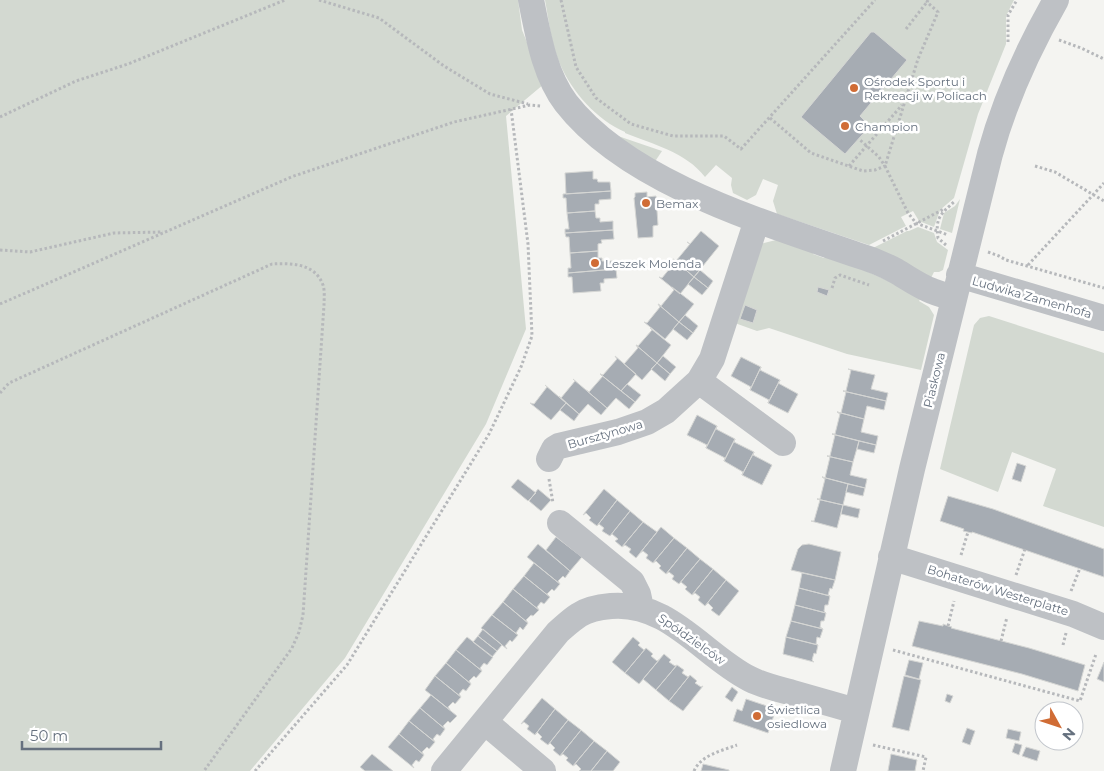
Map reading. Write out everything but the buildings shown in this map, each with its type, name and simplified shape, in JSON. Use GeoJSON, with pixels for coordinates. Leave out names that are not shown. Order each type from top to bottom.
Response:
{"type":"FeatureCollection","features":[{"type":"Feature","properties":{"kind":"street"},"geometry":{"type":"LineString","coordinates":[[531,0],[539,41],[553,81],[566,102],[603,139],[633,161],[692,193],[757,220],[821,250],[874,261],[933,292],[957,286]]}},
{"type":"Feature","properties":{"kind":"street","name":"Piaskowa"},"geometry":{"type":"LineString","coordinates":[[842,771],[891,557],[957,286],[961,242],[997,129],[1023,62],[1056,0]]}},
{"type":"Feature","properties":{"kind":"street","name":"Bursztynowa"},"geometry":{"type":"LineString","coordinates":[[548,459],[554,449],[560,446],[618,432],[647,422],[666,411],[700,381],[712,359],[757,220]]}},
{"type":"Feature","properties":{"kind":"street","name":"Ludwika Zamenhofa"},"geometry":{"type":"LineString","coordinates":[[957,286],[1104,318]]}},
{"type":"Feature","properties":{"kind":"street"},"geometry":{"type":"LineString","coordinates":[[700,381],[782,443]]}},
{"type":"Feature","properties":{"kind":"street"},"geometry":{"type":"LineString","coordinates":[[560,523],[632,582],[638,594],[641,608]]}},
{"type":"Feature","properties":{"kind":"street","name":"Bohaterów Westerplatte"},"geometry":{"type":"LineString","coordinates":[[891,557],[1073,614],[1104,627]]}},
{"type":"Feature","properties":{"kind":"street","name":"Spółdzielców"},"geometry":{"type":"LineString","coordinates":[[444,771],[558,632],[579,615],[601,606],[622,605],[641,608],[657,614],[750,679],[767,686],[856,711]]}},
{"type":"Feature","properties":{"kind":"street"},"geometry":{"type":"LineString","coordinates":[[484,722],[543,771]]}},
{"type":"Feature","properties":{"kind":"path"},"geometry":{"type":"LineString","coordinates":[[0,117],[76,81],[128,64],[285,0]]}},
{"type":"Feature","properties":{"kind":"path"},"geometry":{"type":"LineString","coordinates":[[320,0],[379,18],[444,66],[490,94],[530,105],[544,106]]}},
{"type":"Feature","properties":{"kind":"path"},"geometry":{"type":"LineString","coordinates":[[561,0],[576,67],[596,98],[631,124],[673,136],[724,136],[741,149],[875,0]]}},
{"type":"Feature","properties":{"kind":"path"},"geometry":{"type":"LineString","coordinates":[[885,166],[918,59],[938,12],[927,1],[906,29]]}},
{"type":"Feature","properties":{"kind":"path"},"geometry":{"type":"LineString","coordinates":[[1057,38],[1104,59]]}},
{"type":"Feature","properties":{"kind":"path"},"geometry":{"type":"LineString","coordinates":[[848,166],[904,102]]}},
{"type":"Feature","properties":{"kind":"path"},"geometry":{"type":"LineString","coordinates":[[0,304],[291,177],[454,122],[530,105]]}},
{"type":"Feature","properties":{"kind":"path"},"geometry":{"type":"LineString","coordinates":[[255,771],[347,665],[489,434],[521,367],[532,336],[528,244],[511,109]]}},
{"type":"Feature","properties":{"kind":"path"},"geometry":{"type":"LineString","coordinates":[[770,118],[811,153],[863,171],[875,170],[885,166]]}},
{"type":"Feature","properties":{"kind":"path"},"geometry":{"type":"LineString","coordinates":[[859,139],[879,157],[908,214],[916,223],[1006,260],[1104,288]]}},
{"type":"Feature","properties":{"kind":"path"},"geometry":{"type":"LineString","coordinates":[[1035,166],[1055,172],[1104,201]]}},
{"type":"Feature","properties":{"kind":"path"},"geometry":{"type":"LineString","coordinates":[[1028,266],[1104,183]]}},
{"type":"Feature","properties":{"kind":"path"},"geometry":{"type":"LineString","coordinates":[[876,244],[958,201]]}},
{"type":"Feature","properties":{"kind":"path"},"geometry":{"type":"LineString","coordinates":[[0,250],[30,252],[114,233],[166,232]]}},
{"type":"Feature","properties":{"kind":"path"},"geometry":{"type":"LineString","coordinates":[[0,393],[8,383],[272,264],[291,263],[307,268],[316,275],[323,286],[323,324],[303,615],[299,632],[292,648],[204,771]]}},
{"type":"Feature","properties":{"kind":"path"},"geometry":{"type":"LineString","coordinates":[[832,288],[835,278],[840,275],[869,285]]}},
{"type":"Feature","properties":{"kind":"path"},"geometry":{"type":"LineString","coordinates":[[548,459],[554,509],[560,523]]}},
{"type":"Feature","properties":{"kind":"path"},"geometry":{"type":"LineString","coordinates":[[959,561],[968,532]]}},
{"type":"Feature","properties":{"kind":"path"},"geometry":{"type":"LineString","coordinates":[[1015,578],[1025,549]]}},
{"type":"Feature","properties":{"kind":"path"},"geometry":{"type":"LineString","coordinates":[[1070,594],[1080,568]]}},
{"type":"Feature","properties":{"kind":"path"},"geometry":{"type":"LineString","coordinates":[[948,626],[954,601]]}},
{"type":"Feature","properties":{"kind":"path"},"geometry":{"type":"LineString","coordinates":[[1002,641],[1008,617]]}},
{"type":"Feature","properties":{"kind":"path"},"geometry":{"type":"LineString","coordinates":[[893,650],[1080,701],[1096,654]]}},
{"type":"Feature","properties":{"kind":"path"},"geometry":{"type":"LineString","coordinates":[[694,771],[697,765],[707,756],[737,745]]}},
{"type":"Feature","properties":{"kind":"path"},"geometry":{"type":"LineString","coordinates":[[873,745],[926,757],[923,771]]}},
{"type":"Feature","properties":{"kind":"shaded area"},"geometry":{"type":"Polygon","coordinates":[[[0,0],[518,0],[522,30],[544,84],[506,116],[526,329],[486,424],[345,658],[250,771],[0,771],[0,0]]]}},
{"type":"Feature","properties":{"kind":"shaded area"},"geometry":{"type":"Polygon","coordinates":[[[545,0],[1014,0],[1006,16],[1006,44],[978,114],[954,198],[940,210],[934,227],[919,221],[913,211],[901,217],[906,226],[869,245],[777,214],[773,201],[778,185],[763,179],[756,195],[747,200],[733,193],[732,178],[716,165],[705,177],[697,168],[678,155],[625,133],[595,113],[578,95],[560,64],[554,49],[545,0]]]}},
{"type":"Feature","properties":{"kind":"shaded area"},"geometry":{"type":"Polygon","coordinates":[[[618,136],[659,150],[662,151],[654,163],[618,136]]]}},
{"type":"Feature","properties":{"kind":"shaded area"},"geometry":{"type":"Polygon","coordinates":[[[960,199],[952,233],[940,229],[944,213],[955,206],[960,199]]]}},
{"type":"Feature","properties":{"kind":"shaded area"},"geometry":{"type":"Polygon","coordinates":[[[918,227],[934,233],[937,242],[948,250],[943,270],[934,272],[930,280],[869,250],[918,227]]]}},
{"type":"Feature","properties":{"kind":"shaded area"},"geometry":{"type":"Polygon","coordinates":[[[780,239],[812,249],[813,254],[824,258],[828,254],[922,296],[919,301],[929,307],[934,315],[921,370],[847,354],[769,328],[757,331],[732,322],[760,244],[780,239]]]}},
{"type":"Feature","properties":{"kind":"shaded area"},"geometry":{"type":"Polygon","coordinates":[[[989,316],[1104,353],[1104,527],[1043,506],[1056,469],[1012,452],[998,492],[940,469],[974,325],[980,318],[989,316]]]}},
{"type":"Feature","properties":{"kind":"place","name":"Ośrodek Sportu i Rekreacji w Policach"},"geometry":{"type":"Point","coordinates":[854,88]}},
{"type":"Feature","properties":{"kind":"place","name":"Champion"},"geometry":{"type":"Point","coordinates":[845,126]}},
{"type":"Feature","properties":{"kind":"place","name":"Bemax"},"geometry":{"type":"Point","coordinates":[646,203]}},
{"type":"Feature","properties":{"kind":"place","name":"Leszek Molenda"},"geometry":{"type":"Point","coordinates":[595,263]}},
{"type":"Feature","properties":{"kind":"place","name":"Świetlica osiedlowa"},"geometry":{"type":"Point","coordinates":[757,716]}}]}
